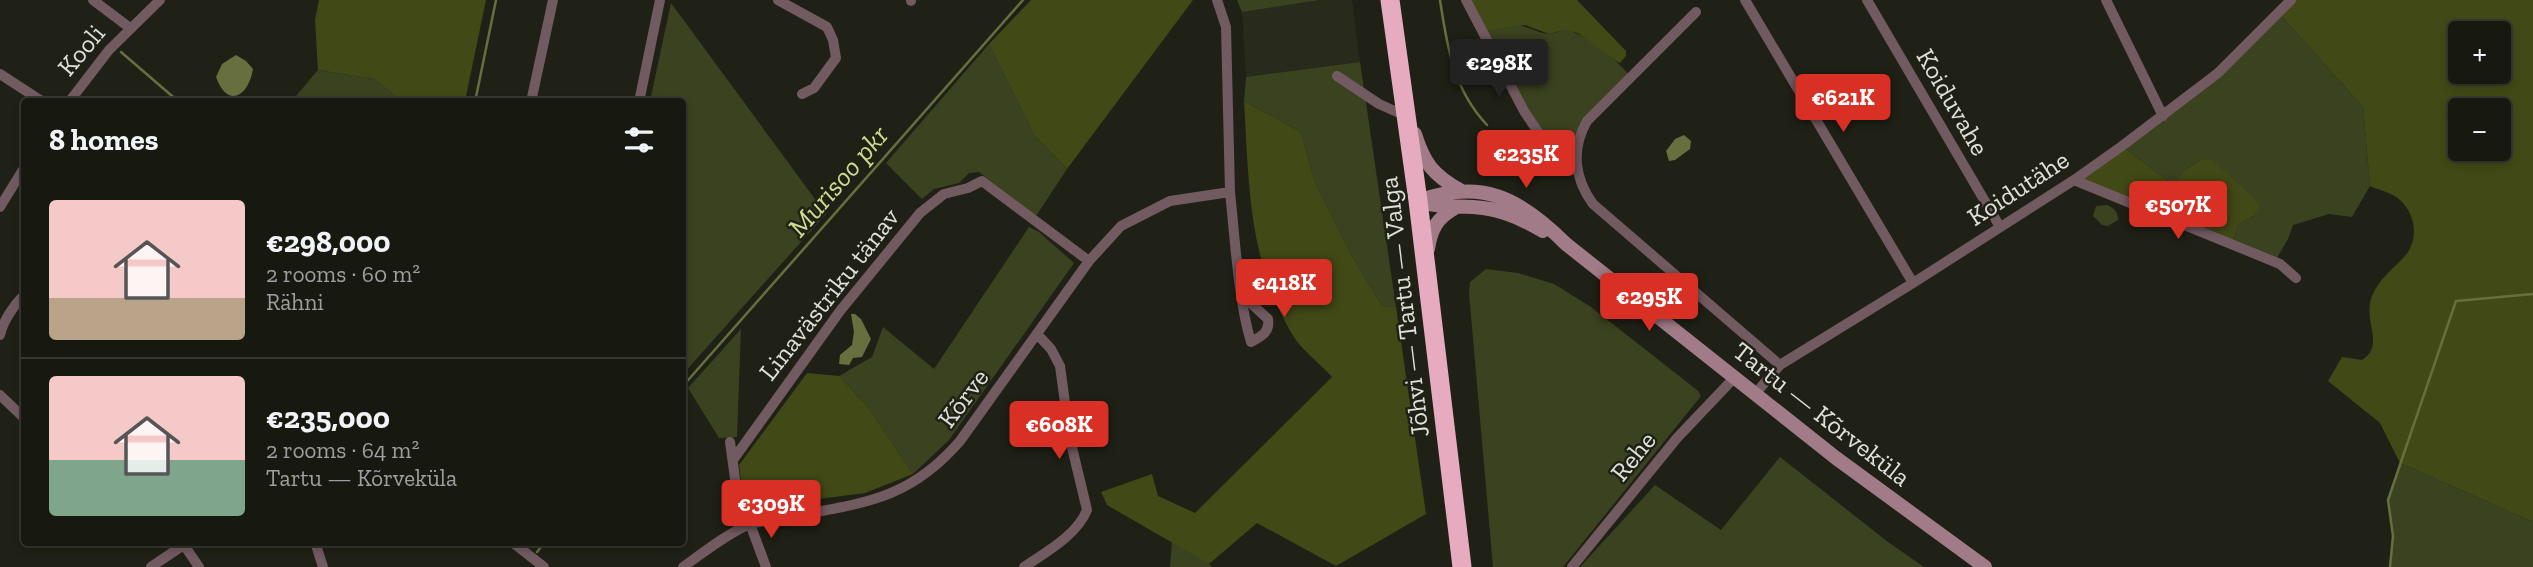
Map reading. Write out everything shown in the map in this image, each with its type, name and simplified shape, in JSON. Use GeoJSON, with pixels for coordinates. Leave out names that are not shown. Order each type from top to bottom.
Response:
{"type":"FeatureCollection","features":[{"type":"Feature","properties":{"kind":"highway","name":"Jõhvi — Tartu — Valga"},"geometry":{"type":"LineString","coordinates":[[1390,0],[1418,201],[1462,567]]}},
{"type":"Feature","properties":{"kind":"main road"},"geometry":{"type":"LineString","coordinates":[[1405,109],[1420,150],[1432,171],[1460,190]]}},
{"type":"Feature","properties":{"kind":"main road","name":"Tartu — Kõrveküla"},"geometry":{"type":"LineString","coordinates":[[1418,201],[1460,190],[1485,192],[1510,200],[1545,223],[1566,244],[1836,458],[1985,567]]}},
{"type":"Feature","properties":{"kind":"main road","name":"Tartu — Kõrveküla"},"geometry":{"type":"LineString","coordinates":[[1418,201],[1435,207],[1482,207],[1513,214],[1566,244]]}},
{"type":"Feature","properties":{"kind":"main road"},"geometry":{"type":"LineString","coordinates":[[1425,264],[1430,235],[1436,221],[1455,208]]}},
{"type":"Feature","properties":{"kind":"street"},"geometry":{"type":"LineString","coordinates":[[93,0],[130,28]]}},
{"type":"Feature","properties":{"kind":"street","name":"Kooli"},"geometry":{"type":"LineString","coordinates":[[71,98],[109,50],[159,0]]}},
{"type":"Feature","properties":{"kind":"street"},"geometry":{"type":"LineString","coordinates":[[532,98],[553,0]]}},
{"type":"Feature","properties":{"kind":"street"},"geometry":{"type":"LineString","coordinates":[[640,98],[660,0]]}},
{"type":"Feature","properties":{"kind":"street"},"geometry":{"type":"LineString","coordinates":[[779,0],[827,27],[833,40],[836,58],[814,88],[802,94]]}},
{"type":"Feature","properties":{"kind":"street"},"geometry":{"type":"LineString","coordinates":[[1217,0],[1226,27],[1230,192],[1242,295],[1251,342],[1264,335],[1269,325],[1268,319],[1242,295]]}},
{"type":"Feature","properties":{"kind":"street"},"geometry":{"type":"LineString","coordinates":[[1466,0],[1524,111],[1542,138],[1553,147],[1576,154]]}},
{"type":"Feature","properties":{"kind":"street"},"geometry":{"type":"LineString","coordinates":[[1745,0],[1913,284]]}},
{"type":"Feature","properties":{"kind":"street","name":"Koiduvahe"},"geometry":{"type":"LineString","coordinates":[[1867,0],[2000,227]]}},
{"type":"Feature","properties":{"kind":"street"},"geometry":{"type":"LineString","coordinates":[[2106,0],[2163,116]]}},
{"type":"Feature","properties":{"kind":"street","name":"Koidutähe"},"geometry":{"type":"LineString","coordinates":[[1755,394],[1780,365],[1913,284],[2074,180],[2163,116],[2218,73],[2291,0]]}},
{"type":"Feature","properties":{"kind":"street"},"geometry":{"type":"LineString","coordinates":[[1696,12],[1587,121],[1579,134],[1576,154],[1578,177],[1593,204],[1780,365]]}},
{"type":"Feature","properties":{"kind":"street"},"geometry":{"type":"LineString","coordinates":[[0,74],[37,98]]}},
{"type":"Feature","properties":{"kind":"street"},"geometry":{"type":"LineString","coordinates":[[1337,76],[1379,104],[1405,109]]}},
{"type":"Feature","properties":{"kind":"street"},"geometry":{"type":"LineString","coordinates":[[0,207],[21,173]]}},
{"type":"Feature","properties":{"kind":"street"},"geometry":{"type":"LineString","coordinates":[[2074,180],[2280,264],[2296,278]]}},
{"type":"Feature","properties":{"kind":"street","name":"Linavästriku tänav"},"geometry":{"type":"LineString","coordinates":[[733,460],[840,311],[920,213],[944,194],[982,181],[1089,261]]}},
{"type":"Feature","properties":{"kind":"street","name":"Kõrve"},"geometry":{"type":"LineString","coordinates":[[683,567],[749,525],[862,504],[924,477],[942,462],[960,441],[1089,261],[1121,226],[1170,201],[1230,192]]}},
{"type":"Feature","properties":{"kind":"street"},"geometry":{"type":"LineString","coordinates":[[0,335],[21,298]]}},
{"type":"Feature","properties":{"kind":"street"},"geometry":{"type":"LineString","coordinates":[[1024,567],[1061,540],[1084,519],[1087,510],[1070,439],[1060,366],[1051,349],[1038,335]]}},
{"type":"Feature","properties":{"kind":"street","name":"Rehe"},"geometry":{"type":"LineString","coordinates":[[1572,567],[1677,438],[1734,378]]}},
{"type":"Feature","properties":{"kind":"street"},"geometry":{"type":"LineString","coordinates":[[0,396],[21,415]]}},
{"type":"Feature","properties":{"kind":"street"},"geometry":{"type":"LineString","coordinates":[[730,442],[736,486],[766,567]]}},
{"type":"Feature","properties":{"kind":"street"},"geometry":{"type":"LineString","coordinates":[[151,567],[181,546]]}},
{"type":"Feature","properties":{"kind":"street"},"geometry":{"type":"LineString","coordinates":[[187,546],[199,567]]}},
{"type":"Feature","properties":{"kind":"street"},"geometry":{"type":"LineString","coordinates":[[316,546],[323,567]]}},
{"type":"Feature","properties":{"kind":"street"},"geometry":{"type":"LineString","coordinates":[[517,546],[544,567]]}},
{"type":"Feature","properties":{"kind":"shaded area"},"geometry":{"type":"Polygon","coordinates":[[[319,0],[486,0],[466,98],[398,98],[374,79],[318,70],[315,20],[319,0]]]}},
{"type":"Feature","properties":{"kind":"shaded area"},"geometry":{"type":"Polygon","coordinates":[[[1031,0],[1193,0],[1067,169],[1034,135],[989,44],[1031,0]]]}},
{"type":"Feature","properties":{"kind":"shaded area"},"geometry":{"type":"Polygon","coordinates":[[[1237,0],[1320,0],[1242,12],[1237,0]]]}},
{"type":"Feature","properties":{"kind":"shaded area"},"geometry":{"type":"Polygon","coordinates":[[[1320,0],[1352,0],[1360,62],[1246,77],[1242,12],[1320,0]]]}},
{"type":"Feature","properties":{"kind":"shaded area"},"geometry":{"type":"Polygon","coordinates":[[[1466,0],[1577,0],[1626,51],[1626,56],[1620,63],[1578,33],[1564,30],[1549,34],[1525,25],[1481,31],[1466,0]]]}},
{"type":"Feature","properties":{"kind":"shaded area"},"geometry":{"type":"Polygon","coordinates":[[[2291,0],[2533,0],[2533,522],[2400,463],[2380,423],[2328,381],[2342,357],[2362,360],[2369,354],[2373,340],[2370,314],[2372,296],[2382,280],[2408,252],[2414,237],[2413,221],[2406,206],[2390,194],[2370,186],[2363,107],[2278,12],[2291,0]]]}},
{"type":"Feature","properties":{"kind":"shaded area"},"geometry":{"type":"Polygon","coordinates":[[[671,3],[826,214],[686,371],[686,98],[651,98],[671,3]]]}},
{"type":"Feature","properties":{"kind":"shaded area"},"geometry":{"type":"Polygon","coordinates":[[[2278,12],[2363,107],[2370,186],[2352,217],[2329,214],[2293,225],[2274,263],[2231,245],[2239,224],[2254,216],[2202,159],[2183,171],[2173,185],[2122,146],[2163,116],[2278,12]]]}},
{"type":"Feature","properties":{"kind":"shaded area"},"geometry":{"type":"Polygon","coordinates":[[[1510,25],[1548,34],[1572,31],[1600,48],[1631,77],[1587,121],[1576,154],[1542,138],[1481,31],[1510,25]]]}},
{"type":"Feature","properties":{"kind":"shaded area"},"geometry":{"type":"Polygon","coordinates":[[[989,44],[1034,135],[1067,169],[1036,216],[979,172],[969,173],[959,183],[934,189],[922,199],[886,163],[989,44]]]}},
{"type":"Feature","properties":{"kind":"shaded area"},"geometry":{"type":"Polygon","coordinates":[[[236,55],[253,69],[247,87],[237,96],[231,96],[221,87],[216,77],[222,64],[236,55]]]}},
{"type":"Feature","properties":{"kind":"shaded area"},"geometry":{"type":"Polygon","coordinates":[[[1360,62],[1396,307],[1382,306],[1348,249],[1315,183],[1301,132],[1244,101],[1246,77],[1360,62]]]}},
{"type":"Feature","properties":{"kind":"shaded area"},"geometry":{"type":"Polygon","coordinates":[[[318,70],[374,79],[398,98],[294,98],[318,70]]]}},
{"type":"Feature","properties":{"kind":"shaded area"},"geometry":{"type":"Polygon","coordinates":[[[1244,101],[1301,132],[1315,183],[1348,249],[1382,306],[1396,307],[1426,514],[1336,566],[1257,523],[1209,564],[1107,505],[1101,492],[1152,474],[1158,496],[1195,513],[1332,377],[1292,334],[1267,278],[1253,221],[1244,101]]]}},
{"type":"Feature","properties":{"kind":"shaded area"},"geometry":{"type":"Polygon","coordinates":[[[1684,135],[1691,141],[1690,149],[1675,160],[1669,161],[1666,151],[1675,139],[1684,135]]]}},
{"type":"Feature","properties":{"kind":"shaded area"},"geometry":{"type":"Polygon","coordinates":[[[2122,146],[2173,185],[2183,171],[2202,159],[2212,160],[2253,197],[2259,207],[2254,216],[2239,224],[2231,245],[2074,180],[2122,146]]]}},
{"type":"Feature","properties":{"kind":"shaded area"},"geometry":{"type":"Polygon","coordinates":[[[2107,205],[2115,211],[2118,220],[2108,226],[2102,225],[2093,216],[2096,206],[2107,205]]]}},
{"type":"Feature","properties":{"kind":"shaded area"},"geometry":{"type":"Polygon","coordinates":[[[1029,227],[1039,232],[1074,263],[949,440],[913,474],[867,406],[839,376],[872,357],[883,327],[934,369],[1029,227]]]}},
{"type":"Feature","properties":{"kind":"shaded area"},"geometry":{"type":"Polygon","coordinates":[[[1486,269],[1518,273],[1554,284],[1591,307],[1697,390],[1701,396],[1563,567],[1493,567],[1469,293],[1470,282],[1486,269]]]}},
{"type":"Feature","properties":{"kind":"shaded area"},"geometry":{"type":"Polygon","coordinates":[[[851,314],[861,319],[871,339],[862,357],[853,358],[849,365],[839,364],[840,355],[852,345],[854,332],[851,314]]]}},
{"type":"Feature","properties":{"kind":"shaded area"},"geometry":{"type":"Polygon","coordinates":[[[741,329],[737,437],[719,438],[688,388],[741,329]]]}},
{"type":"Feature","properties":{"kind":"shaded area"},"geometry":{"type":"Polygon","coordinates":[[[807,373],[839,376],[867,406],[913,474],[865,493],[749,508],[739,465],[807,373]]]}},
{"type":"Feature","properties":{"kind":"shaded area"},"geometry":{"type":"Polygon","coordinates":[[[1780,457],[1924,567],[1580,567],[1655,485],[1721,530],[1780,457]]]}},
{"type":"Feature","properties":{"kind":"shaded area"},"geometry":{"type":"Polygon","coordinates":[[[2400,463],[2533,522],[2533,567],[2390,567],[2393,536],[2388,500],[2400,463]]]}},
{"type":"Feature","properties":{"kind":"shaded area"},"geometry":{"type":"Polygon","coordinates":[[[1172,541],[1209,564],[1212,567],[1170,567],[1172,541]]]}},
{"type":"Feature","properties":{"kind":"waterway"},"geometry":{"type":"LineString","coordinates":[[476,98],[496,0]]}},
{"type":"Feature","properties":{"kind":"waterway","name":"Murisoo pkr"},"geometry":{"type":"LineString","coordinates":[[686,382],[1023,0]]}},
{"type":"Feature","properties":{"kind":"waterway"},"geometry":{"type":"LineString","coordinates":[[1440,0],[1449,50],[1459,82],[1466,97],[1487,125]]}},
{"type":"Feature","properties":{"kind":"waterway"},"geometry":{"type":"LineString","coordinates":[[121,52],[174,98]]}},
{"type":"Feature","properties":{"kind":"waterway"},"geometry":{"type":"LineString","coordinates":[[2390,567],[2393,536],[2388,500],[2456,301],[2533,294]]}},
{"type":"Feature","properties":{"kind":"waterway","name":"Murisoo pkr"},"geometry":{"type":"LineString","coordinates":[[537,552],[542,546]]}}]}
